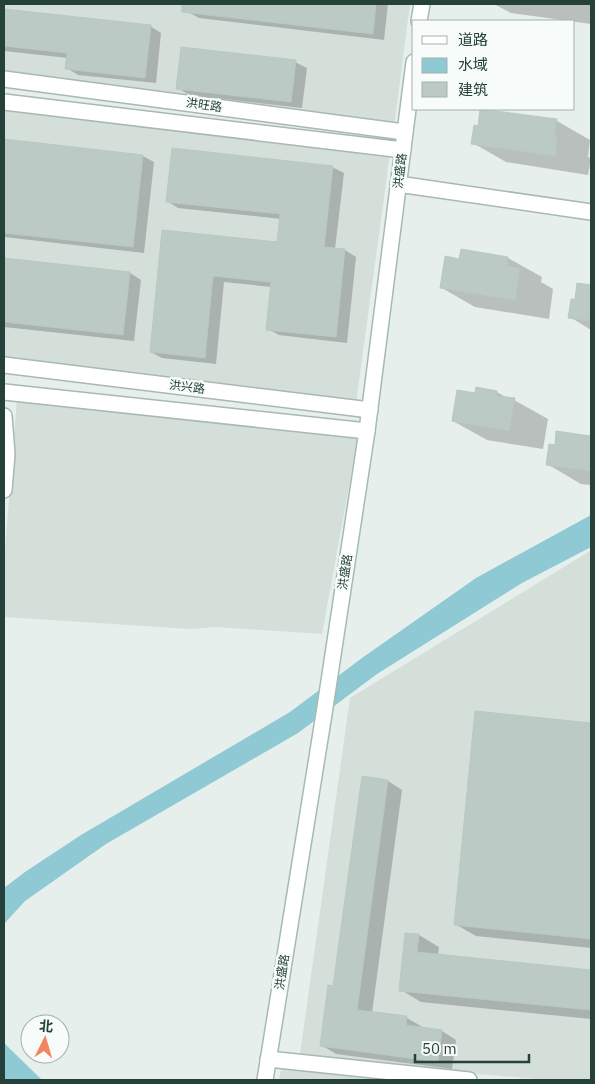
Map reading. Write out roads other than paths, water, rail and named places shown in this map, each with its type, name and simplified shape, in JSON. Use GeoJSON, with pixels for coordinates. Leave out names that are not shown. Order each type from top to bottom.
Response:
{"type":"FeatureCollection","features":[{"type":"Feature","properties":{"kind":"street"},"geometry":{"type":"LineString","coordinates":[[419,20],[422,4]]}},
{"type":"Feature","properties":{"kind":"street","name":"洪盛路"},"geometry":{"type":"LineString","coordinates":[[265,1080],[367,431],[412,76]]}},
{"type":"Feature","properties":{"kind":"street","name":"洪旺路"},"geometry":{"type":"LineString","coordinates":[[4,79],[404,132]]}},
{"type":"Feature","properties":{"kind":"street","name":"洪旺路"},"geometry":{"type":"LineString","coordinates":[[4,102],[403,150]]}},
{"type":"Feature","properties":{"kind":"street"},"geometry":{"type":"LineString","coordinates":[[398,184],[591,212]]}},
{"type":"Feature","properties":{"kind":"street","name":"洪兴路"},"geometry":{"type":"LineString","coordinates":[[4,365],[370,410]]}},
{"type":"Feature","properties":{"kind":"street","name":"洪兴路"},"geometry":{"type":"LineString","coordinates":[[4,392],[367,431]]}},
{"type":"Feature","properties":{"kind":"street"},"geometry":{"type":"LineString","coordinates":[[4,416],[7,454],[4,490]]}},
{"type":"Feature","properties":{"kind":"street"},"geometry":{"type":"LineString","coordinates":[[268,1059],[469,1080]]}},
{"type":"Feature","properties":{"kind":"water"},"geometry":{"type":"Polygon","coordinates":[[[591,515],[591,547],[522,583],[377,674],[298,733],[106,844],[25,901],[4,924],[4,888],[25,872],[81,835],[290,712],[362,658],[476,578],[591,515]]]}},
{"type":"Feature","properties":{"kind":"water"},"geometry":{"type":"Polygon","coordinates":[[[4,1043],[20,1059],[20,1064],[26,1064],[42,1080],[4,1080],[4,1043]]]}}]}
